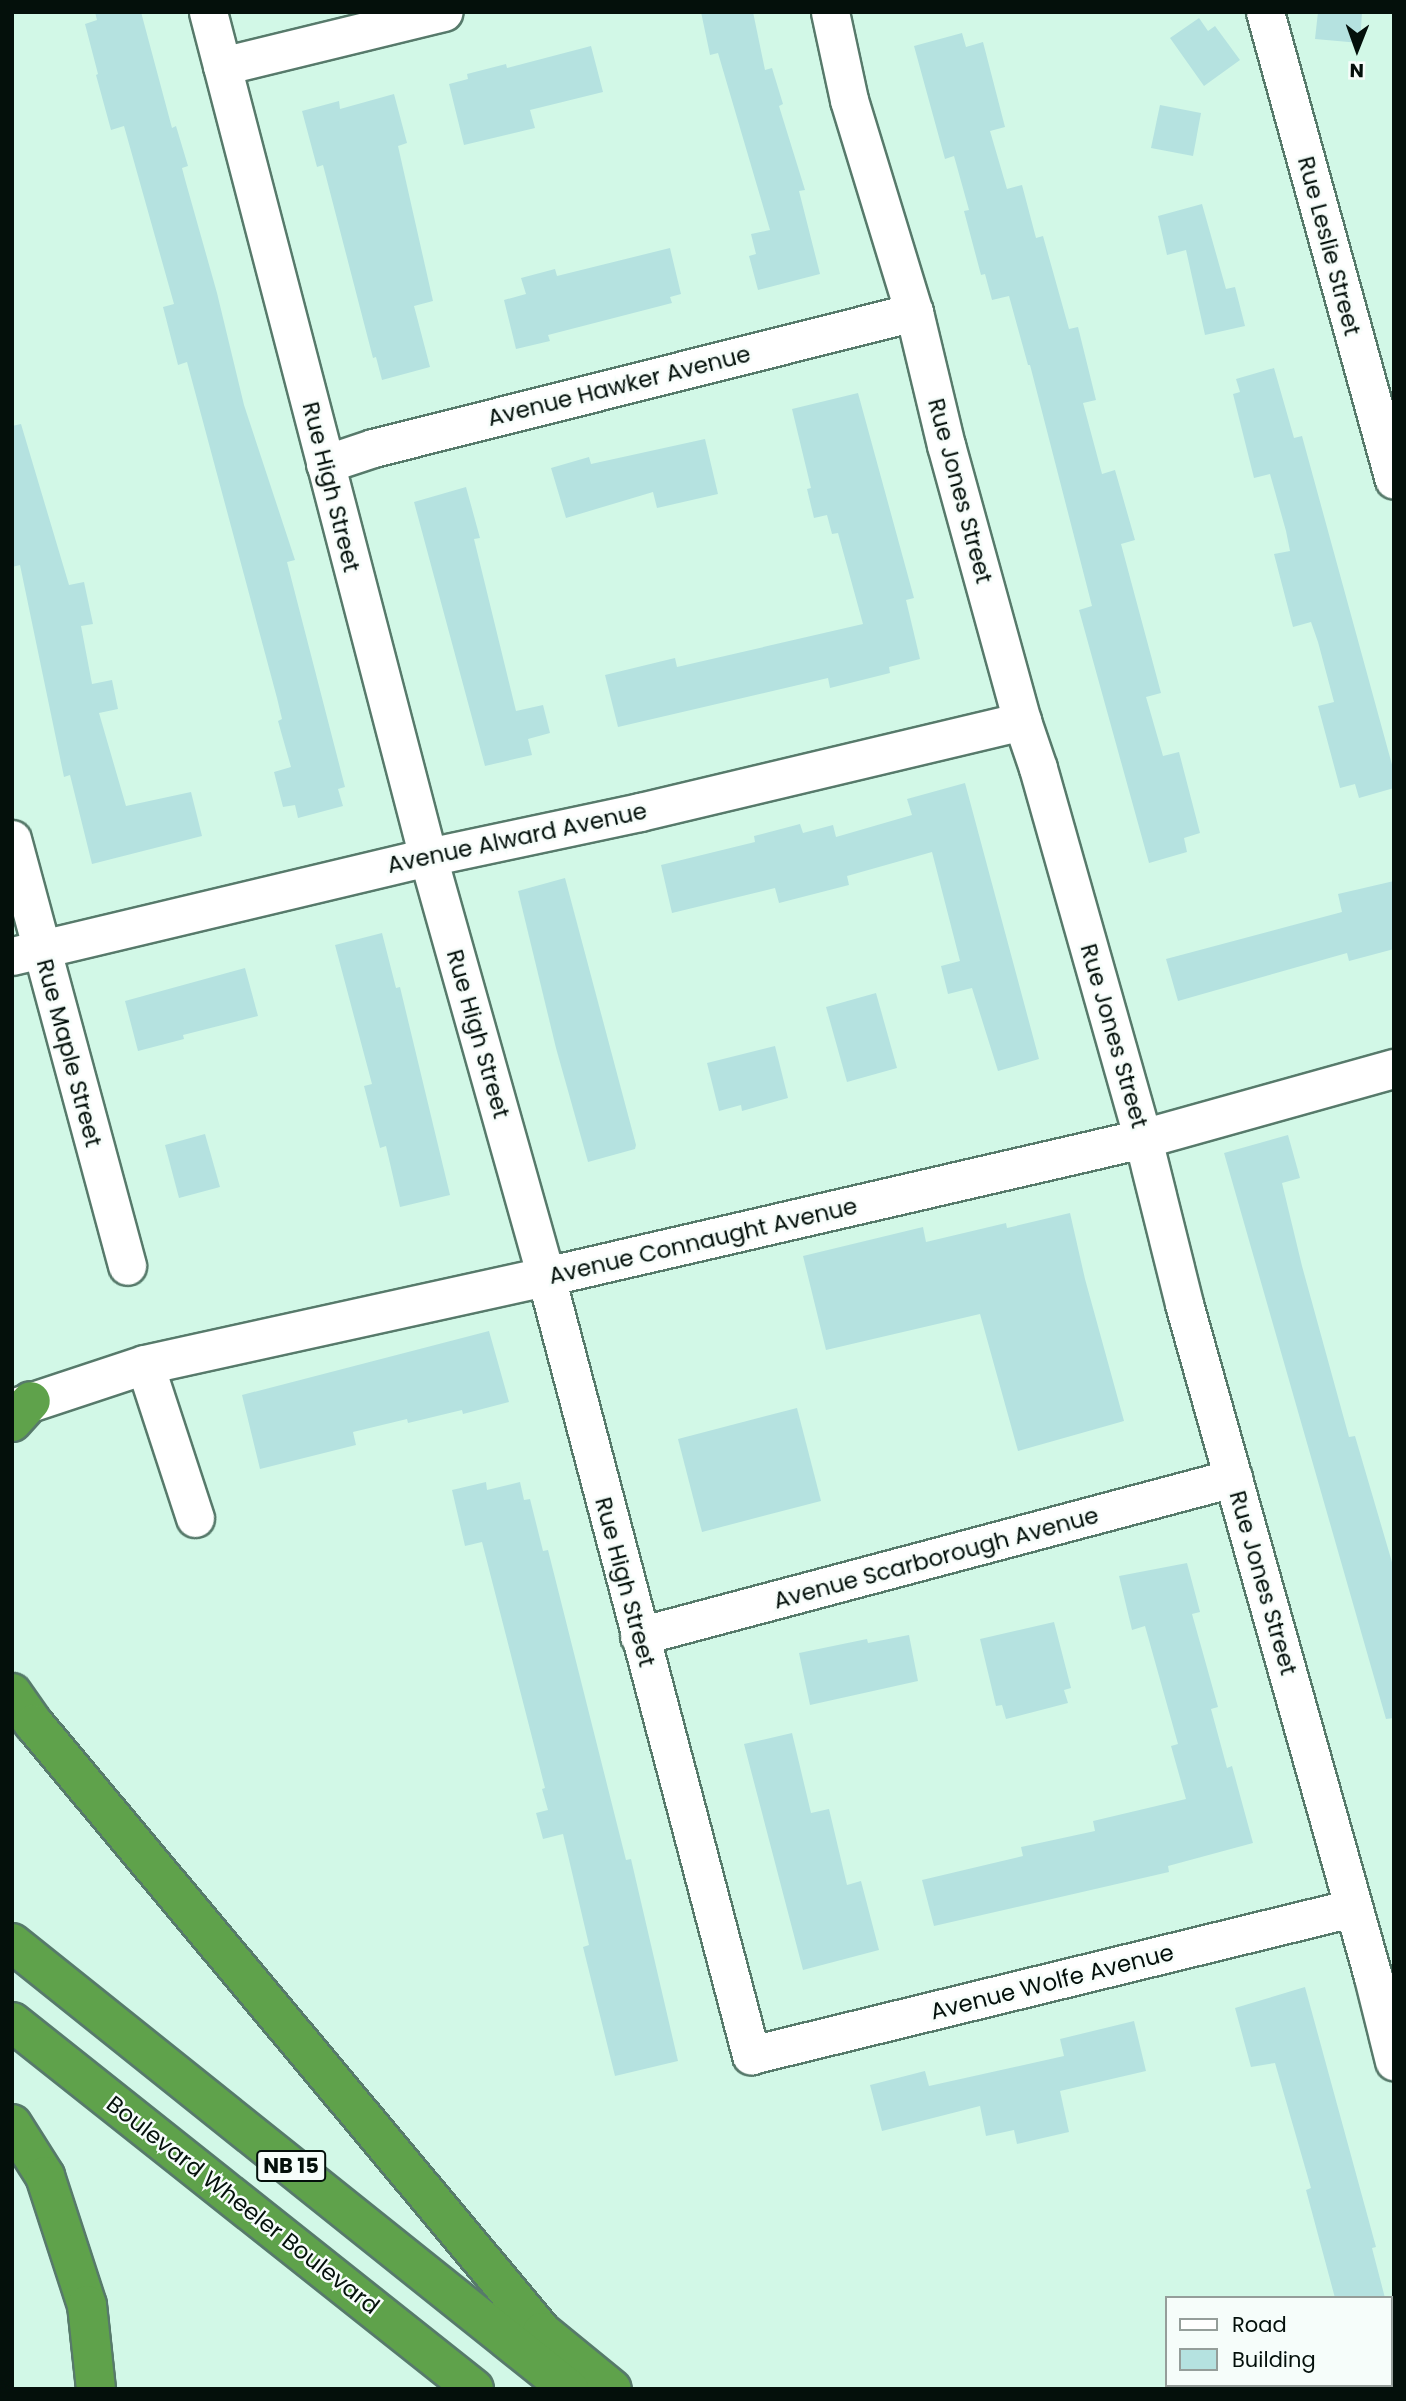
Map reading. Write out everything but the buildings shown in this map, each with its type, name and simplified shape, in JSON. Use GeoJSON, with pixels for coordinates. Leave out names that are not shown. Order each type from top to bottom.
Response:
{"type":"FeatureCollection","features":[{"type":"Feature","properties":{"kind":"highway"},"geometry":{"type":"LineString","coordinates":[[12,1693],[34,1724],[542,2332],[612,2389]]}},
{"type":"Feature","properties":{"kind":"highway","name":"NB 15"},"geometry":{"type":"LineString","coordinates":[[12,1943],[569,2389]]}},
{"type":"Feature","properties":{"kind":"highway","name":"Boulevard Wheeler Boulevard"},"geometry":{"type":"LineString","coordinates":[[12,2022],[474,2389]]}},
{"type":"Feature","properties":{"kind":"highway"},"geometry":{"type":"LineString","coordinates":[[12,2124],[45,2176],[87,2305],[96,2389]]}},
{"type":"Feature","properties":{"kind":"street","name":"Rue High Street"},"geometry":{"type":"LineString","coordinates":[[208,12],[428,857],[546,1277],[751,2056]]}},
{"type":"Feature","properties":{"kind":"street"},"geometry":{"type":"LineString","coordinates":[[222,66],[443,12]]}},
{"type":"Feature","properties":{"kind":"street","name":"Rue Jones Street"},"geometry":{"type":"LineString","coordinates":[[830,12],[849,100],[914,312],[946,445],[1022,721],[1038,768],[1143,1139],[1184,1304],[1238,1489],[1394,2062]]}},
{"type":"Feature","properties":{"kind":"street","name":"Rue Leslie Street"},"geometry":{"type":"LineString","coordinates":[[1265,12],[1394,480]]}},
{"type":"Feature","properties":{"kind":"street","name":"Avenue Hawker Avenue"},"geometry":{"type":"LineString","coordinates":[[325,464],[373,448],[914,312]]}},
{"type":"Feature","properties":{"kind":"street","name":"Avenue Alward Avenue"},"geometry":{"type":"LineString","coordinates":[[27,952],[428,857],[640,813],[1022,721]]}},
{"type":"Feature","properties":{"kind":"street","name":"Rue Maple Street"},"geometry":{"type":"LineString","coordinates":[[12,839],[27,952],[127,1266]]}},
{"type":"Feature","properties":{"kind":"street","name":"Avenue Connaught Avenue"},"geometry":{"type":"LineString","coordinates":[[19,1411],[145,1365],[546,1277],[1143,1139],[1394,1069]]}},
{"type":"Feature","properties":{"kind":"street"},"geometry":{"type":"LineString","coordinates":[[145,1365],[195,1518]]}},
{"type":"Feature","properties":{"kind":"street","name":"Avenue Scarborough Avenue"},"geometry":{"type":"LineString","coordinates":[[639,1636],[1233,1478]]}},
{"type":"Feature","properties":{"kind":"street","name":"Avenue Wolfe Avenue"},"geometry":{"type":"LineString","coordinates":[[751,2056],[1352,1908]]}}]}
